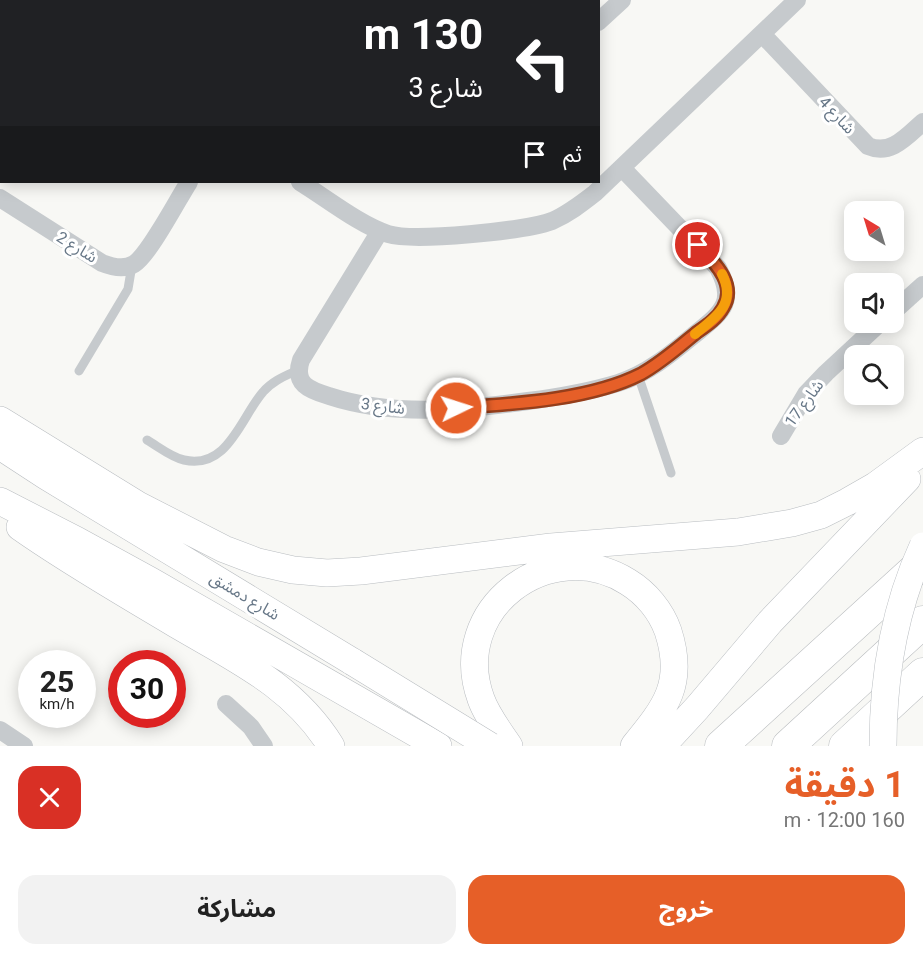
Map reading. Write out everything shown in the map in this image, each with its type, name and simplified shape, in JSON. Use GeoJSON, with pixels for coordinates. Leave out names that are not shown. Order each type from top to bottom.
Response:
{"type":"FeatureCollection","features":[{"type":"Feature","properties":{"kind":"highway"},"geometry":{"type":"LineString","coordinates":[[721,746],[923,563]]}},
{"type":"Feature","properties":{"kind":"highway"},"geometry":{"type":"LineString","coordinates":[[788,746],[923,622]]}},
{"type":"Feature","properties":{"kind":"highway"},"geometry":{"type":"LineString","coordinates":[[857,743],[923,674]]}},
{"type":"Feature","properties":{"kind":"main road"},"geometry":{"type":"LineString","coordinates":[[0,420],[138,505],[188,541],[360,647],[390,673],[416,703],[445,746]]}},
{"type":"Feature","properties":{"kind":"main road","name":"شارع دمشق"},"geometry":{"type":"LineString","coordinates":[[0,446],[490,746]]}},
{"type":"Feature","properties":{"kind":"main road"},"geometry":{"type":"LineString","coordinates":[[138,505],[224,549],[258,562],[293,570],[327,573],[361,571],[551,547],[738,532],[792,523],[821,514],[847,502],[875,486],[923,451]]}},
{"type":"Feature","properties":{"kind":"main road"},"geometry":{"type":"LineString","coordinates":[[662,746],[783,608],[868,517],[923,463]]}},
{"type":"Feature","properties":{"kind":"main road","name":"شارع دمشق"},"geometry":{"type":"LineString","coordinates":[[0,501],[78,541],[342,689],[438,746]]}},
{"type":"Feature","properties":{"kind":"main road"},"geometry":{"type":"LineString","coordinates":[[0,512],[73,562],[272,681],[302,708],[331,746]]}},
{"type":"Feature","properties":{"kind":"main road"},"geometry":{"type":"LineString","coordinates":[[857,743],[885,692],[894,634],[910,578],[923,546]]}},
{"type":"Feature","properties":{"kind":"main road"},"geometry":{"type":"LineString","coordinates":[[509,746],[487,712],[477,686],[475,658],[481,631],[494,606],[512,588],[541,573],[568,567],[598,569],[615,574],[644,594],[663,620],[674,650],[672,685],[663,709],[634,746]]}},
{"type":"Feature","properties":{"kind":"street"},"geometry":{"type":"LineString","coordinates":[[302,183],[380,231],[404,238],[541,225],[580,205],[622,168],[798,0]]}},
{"type":"Feature","properties":{"kind":"street"},"geometry":{"type":"LineString","coordinates":[[600,20],[616,2]]}},
{"type":"Feature","properties":{"kind":"street","name":"شارع 4"},"geometry":{"type":"LineString","coordinates":[[762,34],[868,146],[881,150],[894,146],[923,122]]}},
{"type":"Feature","properties":{"kind":"street","name":"شارع 3"},"geometry":{"type":"LineString","coordinates":[[298,370],[303,384],[313,391],[358,404],[406,410],[501,405],[579,394],[620,383],[667,357],[717,317],[728,295],[724,278],[713,261],[622,168]]}},
{"type":"Feature","properties":{"kind":"street"},"geometry":{"type":"LineString","coordinates":[[132,265],[144,254],[188,183]]}},
{"type":"Feature","properties":{"kind":"street","name":"شارع 2"},"geometry":{"type":"LineString","coordinates":[[0,198],[102,263],[113,267],[132,265]]}},
{"type":"Feature","properties":{"kind":"street"},"geometry":{"type":"LineString","coordinates":[[298,370],[304,353],[380,231]]}},
{"type":"Feature","properties":{"kind":"street"},"geometry":{"type":"LineString","coordinates":[[904,302],[923,285]]}},
{"type":"Feature","properties":{"kind":"street","name":"شارع 17"},"geometry":{"type":"LineString","coordinates":[[781,436],[806,394],[869,333]]}},
{"type":"Feature","properties":{"kind":"street"},"geometry":{"type":"LineString","coordinates":[[226,704],[251,726],[264,746]]}},
{"type":"Feature","properties":{"kind":"lane"},"geometry":{"type":"LineString","coordinates":[[80,371],[128,289],[132,265]]}},
{"type":"Feature","properties":{"kind":"lane"},"geometry":{"type":"LineString","coordinates":[[147,440],[184,460],[215,456],[230,442],[263,391],[275,381],[298,370]]}},
{"type":"Feature","properties":{"kind":"lane"},"geometry":{"type":"LineString","coordinates":[[638,375],[671,473]]}},
{"type":"Feature","properties":{"kind":"slow traffic"},"geometry":{"type":"LineString","coordinates":[[695,334],[717,317],[723,308],[728,295],[722,274]]}},
{"type":"Feature","properties":{"kind":"route"},"geometry":{"type":"LineString","coordinates":[[456,408],[501,405],[579,394],[620,383],[667,357],[717,317],[728,295],[724,278],[713,261],[698,245]]}}]}
